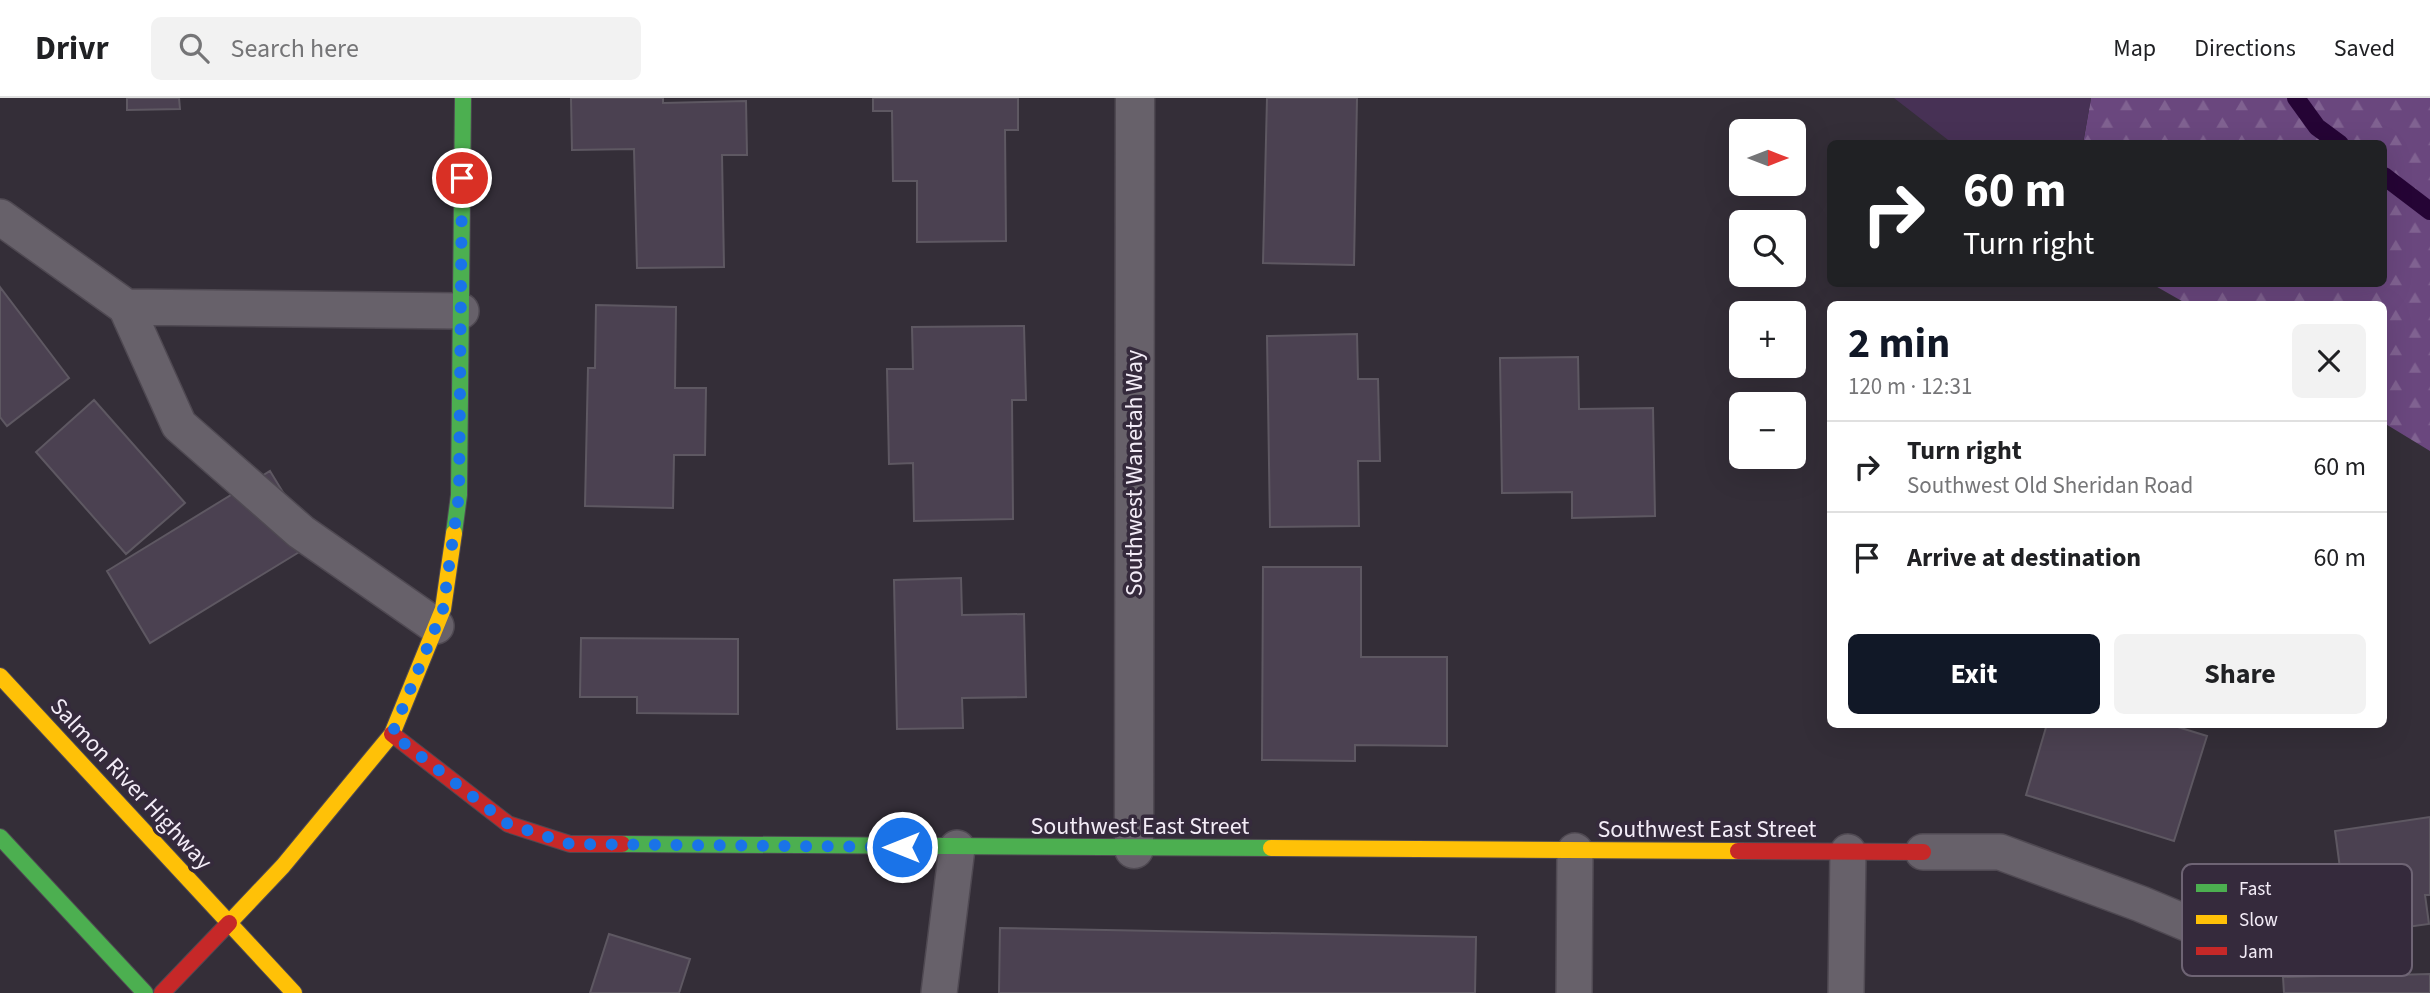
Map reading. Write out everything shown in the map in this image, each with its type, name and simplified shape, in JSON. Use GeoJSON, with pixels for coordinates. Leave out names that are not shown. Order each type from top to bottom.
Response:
{"type":"FeatureCollection","features":[{"type":"Feature","properties":{"kind":"main road"},"geometry":{"type":"LineString","coordinates":[[162,993],[283,866],[392,734],[443,609],[459,495],[463,98]]}},
{"type":"Feature","properties":{"kind":"main road","name":"Salmon River Highway"},"geometry":{"type":"LineString","coordinates":[[0,676],[294,993]]}},
{"type":"Feature","properties":{"kind":"main road","name":"Southwest East Street"},"geometry":{"type":"LineString","coordinates":[[392,734],[508,824],[570,844],[1923,852]]}},
{"type":"Feature","properties":{"kind":"main road"},"geometry":{"type":"LineString","coordinates":[[0,837],[145,993]]}},
{"type":"Feature","properties":{"kind":"street","name":"Southwest Wanetah Way"},"geometry":{"type":"LineString","coordinates":[[1134,849],[1135,98]]}},
{"type":"Feature","properties":{"kind":"lane"},"geometry":{"type":"LineString","coordinates":[[0,217],[125,307],[179,425],[301,532],[436,626]]}},
{"type":"Feature","properties":{"kind":"lane"},"geometry":{"type":"LineString","coordinates":[[125,307],[461,311]]}},
{"type":"Feature","properties":{"kind":"lane"},"geometry":{"type":"LineString","coordinates":[[939,993],[957,848]]}},
{"type":"Feature","properties":{"kind":"lane"},"geometry":{"type":"LineString","coordinates":[[1574,993],[1575,851]]}},
{"type":"Feature","properties":{"kind":"lane"},"geometry":{"type":"LineString","coordinates":[[1846,993],[1848,852]]}},
{"type":"Feature","properties":{"kind":"lane"},"geometry":{"type":"LineString","coordinates":[[1923,852],[2000,852],[2182,921]]}},
{"type":"Feature","properties":{"kind":"green space"},"geometry":{"type":"Polygon","coordinates":[[[2091,98],[2430,98],[2430,451],[2387,425],[2387,301],[2182,301],[2157,287],[2387,287],[2387,140],[2084,140],[2091,98]]]}},
{"type":"Feature","properties":{"kind":"shaded area"},"geometry":{"type":"Polygon","coordinates":[[[1894,98],[2091,98],[2084,140],[1948,140],[1894,98]]]}},
{"type":"Feature","properties":{"kind":"building"},"geometry":{"type":"Polygon","coordinates":[[[127,98],[179,98],[180,109],[127,110],[127,98]]]}},
{"type":"Feature","properties":{"kind":"building"},"geometry":{"type":"Polygon","coordinates":[[[571,98],[663,98],[663,103],[746,101],[747,155],[722,155],[724,267],[637,268],[634,149],[572,150],[571,98]]]}},
{"type":"Feature","properties":{"kind":"building"},"geometry":{"type":"Polygon","coordinates":[[[873,98],[1018,98],[1018,130],[1005,130],[1006,241],[917,242],[917,181],[893,181],[892,111],[873,111],[873,98]]]}},
{"type":"Feature","properties":{"kind":"building"},"geometry":{"type":"Polygon","coordinates":[[[1267,98],[1357,98],[1354,265],[1263,263],[1267,98]]]}},
{"type":"Feature","properties":{"kind":"building"},"geometry":{"type":"Polygon","coordinates":[[[0,287],[69,378],[7,426],[0,417],[0,287]]]}},
{"type":"Feature","properties":{"kind":"building"},"geometry":{"type":"Polygon","coordinates":[[[596,305],[676,307],[675,388],[706,388],[705,455],[674,455],[673,508],[585,506],[588,368],[595,368],[596,305]]]}},
{"type":"Feature","properties":{"kind":"building"},"geometry":{"type":"Polygon","coordinates":[[[1024,326],[1026,400],[1012,400],[1013,519],[914,521],[913,463],[889,464],[887,369],[913,369],[912,327],[1024,326]]]}},
{"type":"Feature","properties":{"kind":"building"},"geometry":{"type":"Polygon","coordinates":[[[1357,334],[1358,379],[1378,379],[1380,461],[1358,461],[1359,526],[1270,527],[1267,336],[1357,334]]]}},
{"type":"Feature","properties":{"kind":"building"},"geometry":{"type":"Polygon","coordinates":[[[1578,357],[1579,409],[1653,408],[1655,516],[1572,518],[1572,492],[1502,493],[1500,358],[1578,357]]]}},
{"type":"Feature","properties":{"kind":"building"},"geometry":{"type":"Polygon","coordinates":[[[94,400],[185,503],[126,554],[36,452],[94,400]]]}},
{"type":"Feature","properties":{"kind":"building"},"geometry":{"type":"Polygon","coordinates":[[[270,471],[314,543],[150,643],[107,571],[270,471]]]}},
{"type":"Feature","properties":{"kind":"building"},"geometry":{"type":"Polygon","coordinates":[[[1263,567],[1361,567],[1361,657],[1447,657],[1447,746],[1355,745],[1355,761],[1262,760],[1263,567]]]}},
{"type":"Feature","properties":{"kind":"building"},"geometry":{"type":"Polygon","coordinates":[[[961,578],[962,615],[1024,614],[1026,697],[962,698],[963,728],[897,729],[894,580],[961,578]]]}},
{"type":"Feature","properties":{"kind":"building"},"geometry":{"type":"Polygon","coordinates":[[[581,638],[738,639],[738,714],[637,713],[637,697],[580,697],[581,638]]]}},
{"type":"Feature","properties":{"kind":"building"},"geometry":{"type":"Polygon","coordinates":[[[2046,728],[2181,728],[2207,736],[2174,841],[2026,795],[2046,728]]]}},
{"type":"Feature","properties":{"kind":"building"},"geometry":{"type":"Polygon","coordinates":[[[2430,817],[2430,895],[2425,895],[2429,924],[2412,926],[2412,864],[2339,864],[2335,831],[2430,817]]]}},
{"type":"Feature","properties":{"kind":"building"},"geometry":{"type":"Polygon","coordinates":[[[1000,928],[1476,937],[1475,993],[999,993],[1000,928]]]}},
{"type":"Feature","properties":{"kind":"building"},"geometry":{"type":"Polygon","coordinates":[[[609,934],[690,959],[679,993],[590,993],[609,934]]]}},
{"type":"Feature","properties":{"kind":"building"},"geometry":{"type":"Polygon","coordinates":[[[2430,974],[2430,993],[2284,993],[2283,977],[2430,974]]]}},
{"type":"Feature","properties":{"kind":"waterway"},"geometry":{"type":"LineString","coordinates":[[2296,98],[2317,127],[2335,140]]}},
{"type":"Feature","properties":{"kind":"waterway"},"geometry":{"type":"LineString","coordinates":[[2387,178],[2430,211]]}},
{"type":"Feature","properties":{"kind":"traffic: fast"},"geometry":{"type":"LineString","coordinates":[[454,533],[459,495],[463,98]]}},
{"type":"Feature","properties":{"kind":"traffic: fast"},"geometry":{"type":"LineString","coordinates":[[0,837],[145,993]]}},
{"type":"Feature","properties":{"kind":"traffic: fast"},"geometry":{"type":"LineString","coordinates":[[622,844],[1271,848]]}},
{"type":"Feature","properties":{"kind":"traffic: slow"},"geometry":{"type":"LineString","coordinates":[[229,923],[283,866],[392,734],[443,609],[454,533]]}},
{"type":"Feature","properties":{"kind":"traffic: slow"},"geometry":{"type":"LineString","coordinates":[[0,676],[294,993]]}},
{"type":"Feature","properties":{"kind":"traffic: slow"},"geometry":{"type":"LineString","coordinates":[[1271,848],[1738,851]]}},
{"type":"Feature","properties":{"kind":"traffic: jam"},"geometry":{"type":"LineString","coordinates":[[392,734],[508,824],[570,844],[622,844]]}},
{"type":"Feature","properties":{"kind":"traffic: jam"},"geometry":{"type":"LineString","coordinates":[[1738,851],[1923,852]]}},
{"type":"Feature","properties":{"kind":"traffic: jam"},"geometry":{"type":"LineString","coordinates":[[162,993],[229,923]]}},
{"type":"Feature","properties":{"kind":"route"},"geometry":{"type":"LineString","coordinates":[[462,178],[459,495],[443,609],[392,734],[508,824],[570,844],[902,847]]}}]}
